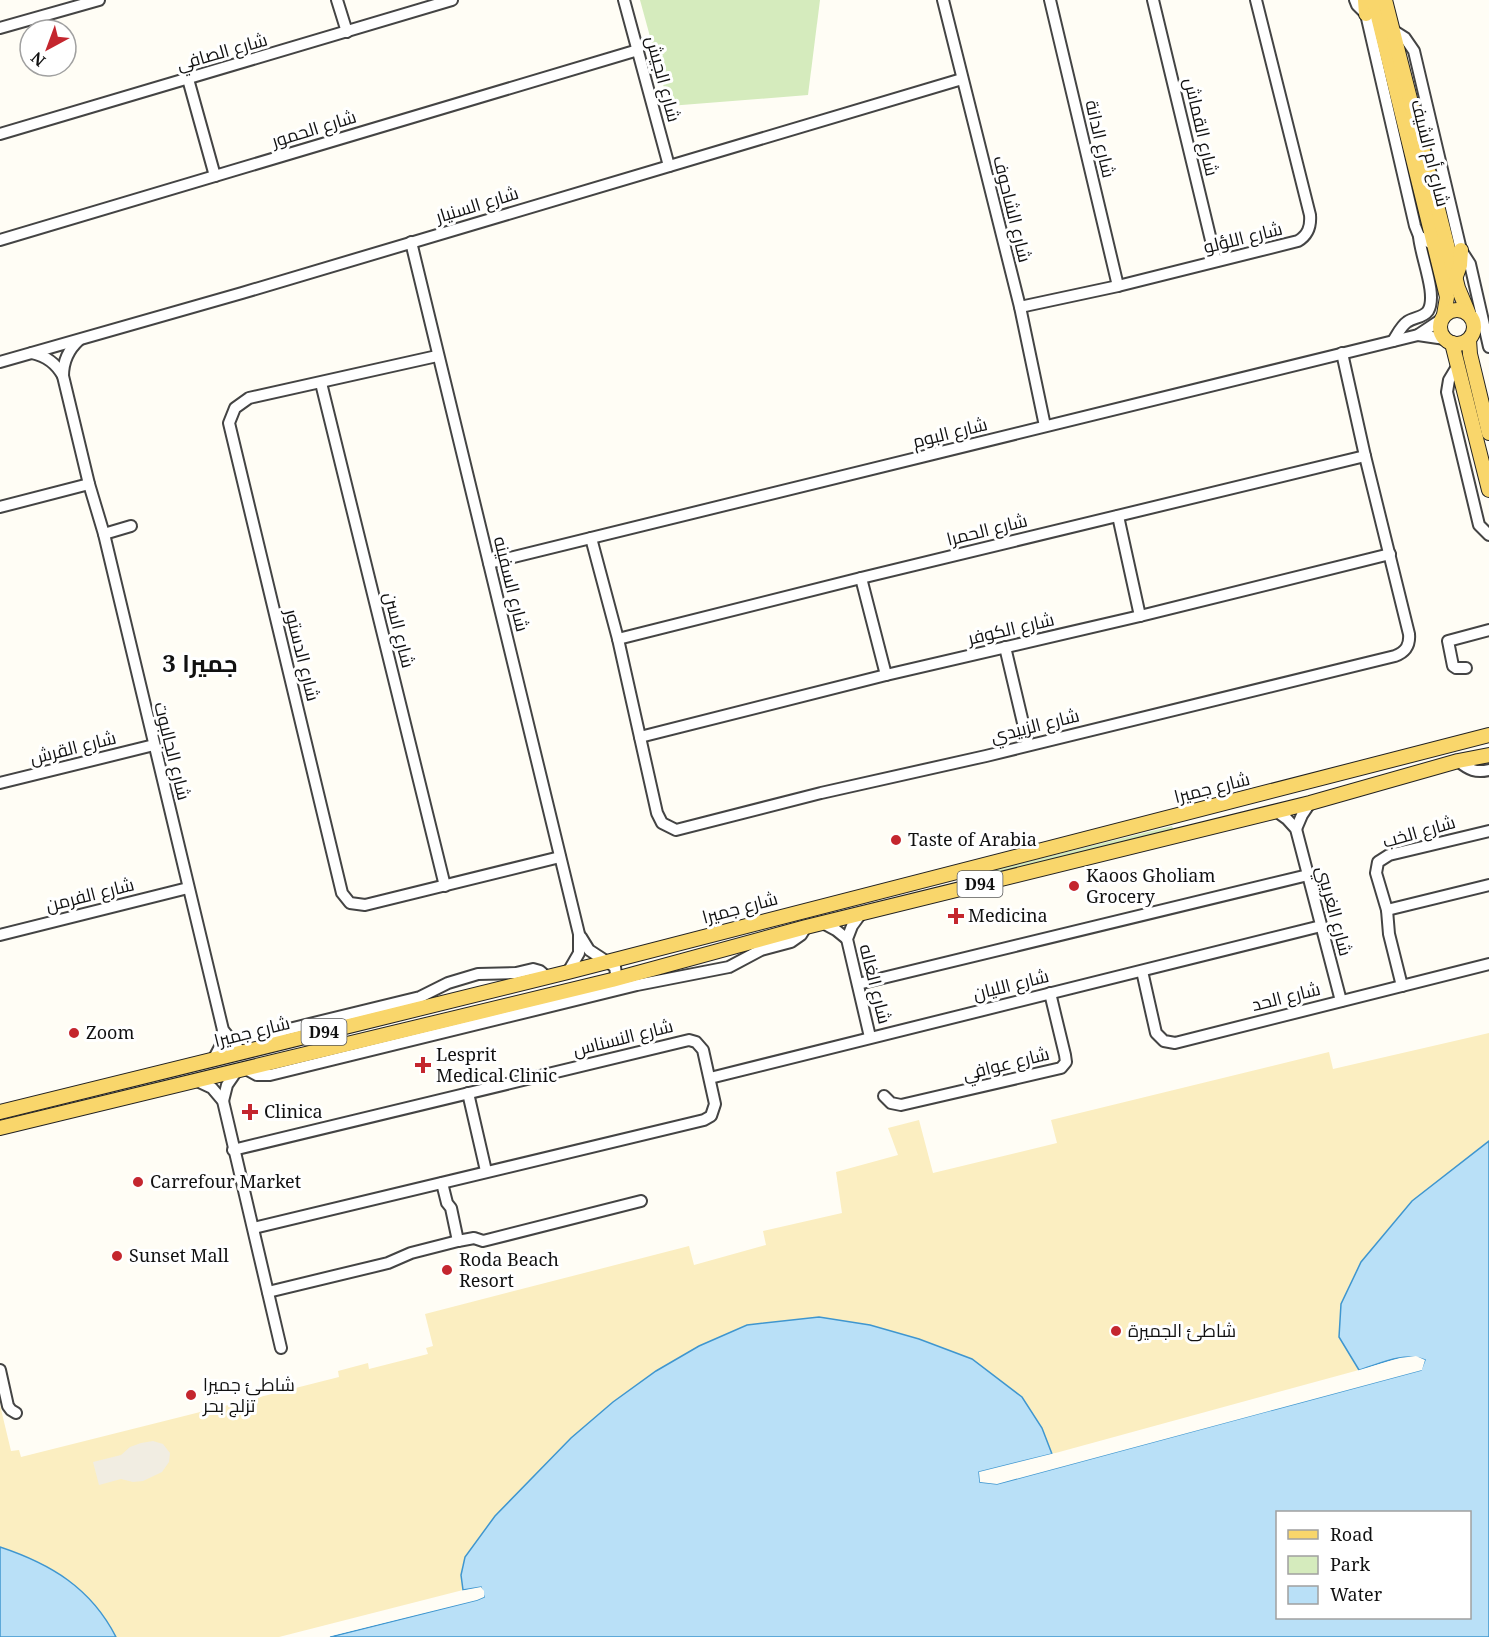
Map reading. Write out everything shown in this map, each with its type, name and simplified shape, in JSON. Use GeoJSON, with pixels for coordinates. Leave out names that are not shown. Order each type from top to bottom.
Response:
{"type":"FeatureCollection","features":[{"type":"Feature","properties":{"kind":"main road","name":"شارع أم الشيف"},"geometry":{"type":"LineString","coordinates":[[1374,0],[1447,297],[1443,317]]}},
{"type":"Feature","properties":{"kind":"main road","name":"شارع أم الشيف"},"geometry":{"type":"LineString","coordinates":[[1385,0],[1455,278],[1468,312]]}},
{"type":"Feature","properties":{"kind":"main road"},"geometry":{"type":"LineString","coordinates":[[1455,278],[1460,265],[1461,250]]}},
{"type":"Feature","properties":{"kind":"main road"},"geometry":{"type":"LineString","coordinates":[[1489,433],[1484,402],[1470,354],[1469,340],[1475,326],[1468,312],[1458,309],[1443,317],[1440,327],[1449,341],[1458,365],[1489,490]]}},
{"type":"Feature","properties":{"kind":"main road"},"geometry":{"type":"LineString","coordinates":[[1449,341],[1461,344],[1469,340]]}},
{"type":"Feature","properties":{"kind":"main road","name":"شارع جميرا"},"geometry":{"type":"LineString","coordinates":[[0,1112],[608,962],[1489,735]]}},
{"type":"Feature","properties":{"kind":"main road","name":"شارع جميرا"},"geometry":{"type":"LineString","coordinates":[[0,1128],[613,980],[806,927],[1310,803],[1458,761],[1489,755]]}},
{"type":"Feature","properties":{"kind":"main road"},"geometry":{"type":"LineString","coordinates":[[648,951],[645,962],[649,967],[656,969]]}},
{"type":"Feature","properties":{"kind":"street"},"geometry":{"type":"LineString","coordinates":[[0,28],[99,0]]}},
{"type":"Feature","properties":{"kind":"street"},"geometry":{"type":"LineString","coordinates":[[337,0],[347,32]]}},
{"type":"Feature","properties":{"kind":"street","name":"شارع الصافي"},"geometry":{"type":"LineString","coordinates":[[0,134],[452,0]]}},
{"type":"Feature","properties":{"kind":"street","name":"شارع الجيش"},"geometry":{"type":"LineString","coordinates":[[624,0],[669,166]]}},
{"type":"Feature","properties":{"kind":"street","name":"شارع الشاحوف"},"geometry":{"type":"LineString","coordinates":[[943,0],[1020,307],[1045,426]]}},
{"type":"Feature","properties":{"kind":"street","name":"شارع الدانة"},"geometry":{"type":"LineString","coordinates":[[1050,0],[1118,286]]}},
{"type":"Feature","properties":{"kind":"street","name":"شارع القماش"},"geometry":{"type":"LineString","coordinates":[[1153,0],[1216,261]]}},
{"type":"Feature","properties":{"kind":"street","name":"شارع اللؤلو"},"geometry":{"type":"LineString","coordinates":[[1020,307],[1118,286],[1298,241],[1307,232],[1311,221],[1256,0]]}},
{"type":"Feature","properties":{"kind":"street"},"geometry":{"type":"LineString","coordinates":[[1355,0],[1357,5],[1366,7],[1430,290],[1430,304],[1425,314],[1405,323],[1393,341]]}},
{"type":"Feature","properties":{"kind":"street"},"geometry":{"type":"LineString","coordinates":[[1394,31],[1405,38],[1414,51],[1461,250],[1470,264],[1489,348]]}},
{"type":"Feature","properties":{"kind":"street","name":"شارع الحمور"},"geometry":{"type":"LineString","coordinates":[[0,240],[638,50]]}},
{"type":"Feature","properties":{"kind":"street"},"geometry":{"type":"LineString","coordinates":[[188,79],[215,176]]}},
{"type":"Feature","properties":{"kind":"street","name":"شارع السنيار"},"geometry":{"type":"LineString","coordinates":[[0,362],[962,79]]}},
{"type":"Feature","properties":{"kind":"street"},"geometry":{"type":"LineString","coordinates":[[1419,236],[1435,246]]}},
{"type":"Feature","properties":{"kind":"street","name":"شارع السفينه"},"geometry":{"type":"LineString","coordinates":[[411,242],[579,934],[579,953],[568,972]]}},
{"type":"Feature","properties":{"kind":"street","name":"شارع البوم"},"geometry":{"type":"LineString","coordinates":[[489,563],[1418,335],[1443,317]]}},
{"type":"Feature","properties":{"kind":"street","name":"شارع البوم"},"geometry":{"type":"LineString","coordinates":[[1418,335],[1449,341]]}},
{"type":"Feature","properties":{"kind":"street"},"geometry":{"type":"LineString","coordinates":[[63,376],[68,354],[81,339]]}},
{"type":"Feature","properties":{"kind":"street"},"geometry":{"type":"LineString","coordinates":[[32,353],[48,359],[57,366],[63,376]]}},
{"type":"Feature","properties":{"kind":"street","name":"شارع الزبيدي"},"geometry":{"type":"LineString","coordinates":[[591,538],[618,639],[657,813],[662,823],[676,830],[1401,654],[1408,645],[1409,634],[1342,353]]}},
{"type":"Feature","properties":{"kind":"street","name":"شارع الدستور"},"geometry":{"type":"LineString","coordinates":[[437,356],[249,398],[235,408],[229,423],[342,893],[350,903],[360,906],[560,857]]}},
{"type":"Feature","properties":{"kind":"street"},"geometry":{"type":"LineString","coordinates":[[1458,365],[1449,380],[1447,392],[1479,525],[1489,535]]}},
{"type":"Feature","properties":{"kind":"street","name":"شارع الجالبوت"},"geometry":{"type":"LineString","coordinates":[[63,376],[89,484],[104,534],[223,1030],[242,1053]]}},
{"type":"Feature","properties":{"kind":"street","name":"شارع السن"},"geometry":{"type":"LineString","coordinates":[[321,382],[445,886]]}},
{"type":"Feature","properties":{"kind":"street","name":"شارع الحمرا"},"geometry":{"type":"LineString","coordinates":[[618,639],[1365,456]]}},
{"type":"Feature","properties":{"kind":"street"},"geometry":{"type":"LineString","coordinates":[[0,507],[89,484]]}},
{"type":"Feature","properties":{"kind":"street"},"geometry":{"type":"LineString","coordinates":[[1118,516],[1140,616]]}},
{"type":"Feature","properties":{"kind":"street"},"geometry":{"type":"LineString","coordinates":[[104,534],[131,526]]}},
{"type":"Feature","properties":{"kind":"street","name":"شارع الكوفر"},"geometry":{"type":"LineString","coordinates":[[640,737],[886,675],[1140,616],[1390,554]]}},
{"type":"Feature","properties":{"kind":"street"},"geometry":{"type":"LineString","coordinates":[[861,578],[886,675]]}},
{"type":"Feature","properties":{"kind":"street"},"geometry":{"type":"LineString","coordinates":[[1466,668],[1453,666],[1448,641],[1489,630]]}},
{"type":"Feature","properties":{"kind":"street"},"geometry":{"type":"LineString","coordinates":[[1005,647],[1028,744]]}},
{"type":"Feature","properties":{"kind":"street","name":"شارع القرش"},"geometry":{"type":"LineString","coordinates":[[0,783],[154,745]]}},
{"type":"Feature","properties":{"kind":"street"},"geometry":{"type":"LineString","coordinates":[[1458,761],[1471,770],[1481,772],[1489,770]]}},
{"type":"Feature","properties":{"kind":"street"},"geometry":{"type":"LineString","coordinates":[[1276,811],[1296,829],[1310,803]]}},
{"type":"Feature","properties":{"kind":"street","name":"شارع الغريبي"},"geometry":{"type":"LineString","coordinates":[[1296,829],[1341,1000]]}},
{"type":"Feature","properties":{"kind":"street","name":"شارع الخب"},"geometry":{"type":"LineString","coordinates":[[1402,986],[1376,865],[1389,855],[1489,831]]}},
{"type":"Feature","properties":{"kind":"street"},"geometry":{"type":"LineString","coordinates":[[858,984],[1308,876]]}},
{"type":"Feature","properties":{"kind":"street"},"geometry":{"type":"LineString","coordinates":[[1387,910],[1489,885]]}},
{"type":"Feature","properties":{"kind":"street","name":"شارع الفرمن"},"geometry":{"type":"LineString","coordinates":[[0,934],[188,888]]}},
{"type":"Feature","properties":{"kind":"street","name":"شارع الغاله"},"geometry":{"type":"LineString","coordinates":[[860,915],[847,939],[870,1037]]}},
{"type":"Feature","properties":{"kind":"street","name":"شارع الغاله"},"geometry":{"type":"LineString","coordinates":[[823,923],[847,939]]}},
{"type":"Feature","properties":{"kind":"street","name":"شارع الليان"},"geometry":{"type":"LineString","coordinates":[[710,1078],[1322,926]]}},
{"type":"Feature","properties":{"kind":"street"},"geometry":{"type":"LineString","coordinates":[[281,1348],[223,1101],[227,1085],[241,1070],[257,1075],[270,1075],[646,983],[729,967],[760,950],[791,942],[806,927]]}},
{"type":"Feature","properties":{"kind":"street","name":"شارع السفينه"},"geometry":{"type":"LineString","coordinates":[[579,934],[589,950],[608,962]]}},
{"type":"Feature","properties":{"kind":"street"},"geometry":{"type":"LineString","coordinates":[[608,962],[613,964],[616,970],[613,980]]}},
{"type":"Feature","properties":{"kind":"street","name":"شارع الحد"},"geometry":{"type":"LineString","coordinates":[[1142,971],[1156,1033],[1161,1039],[1171,1043],[1489,964]]}},
{"type":"Feature","properties":{"kind":"street","name":"شارع عوافي"},"geometry":{"type":"LineString","coordinates":[[885,1096],[891,1103],[902,1105],[1061,1068],[1066,1062],[1065,1055],[1050,993]]}},
{"type":"Feature","properties":{"kind":"street"},"geometry":{"type":"LineString","coordinates":[[213,1060],[221,1045],[223,1030]]}},
{"type":"Feature","properties":{"kind":"street","name":"شارع النسناس"},"geometry":{"type":"LineString","coordinates":[[233,1150],[689,1040],[699,1044],[704,1050],[715,1108],[711,1116],[704,1120],[254,1228]]}},
{"type":"Feature","properties":{"kind":"street"},"geometry":{"type":"LineString","coordinates":[[197,1081],[212,1088],[223,1101]]}},
{"type":"Feature","properties":{"kind":"street"},"geometry":{"type":"LineString","coordinates":[[468,1093],[486,1171]]}},
{"type":"Feature","properties":{"kind":"street"},"geometry":{"type":"LineString","coordinates":[[445,1182],[454,1202],[451,1208],[458,1241]]}},
{"type":"Feature","properties":{"kind":"street"},"geometry":{"type":"LineString","coordinates":[[268,1292],[388,1263],[411,1253],[458,1241],[474,1238],[483,1241],[641,1201]]}},
{"type":"Feature","properties":{"kind":"street"},"geometry":{"type":"LineString","coordinates":[[0,1370],[8,1406],[16,1413]]}},
{"type":"Feature","properties":{"kind":"green space"},"geometry":{"type":"Polygon","coordinates":[[[640,0],[820,0],[808,95],[669,106],[640,0]]]}},
{"type":"Feature","properties":{"kind":"green space"},"geometry":{"type":"Polygon","coordinates":[[[1172,826],[1174,831],[970,880],[969,876],[1172,826]]]}},
{"type":"Feature","properties":{"kind":"sand","name":"شاطئ الجميرة"},"geometry":{"type":"Polygon","coordinates":[[[1489,1033],[1489,1141],[1412,1201],[1361,1262],[1339,1337],[1359,1370],[1052,1454],[1042,1428],[1022,1397],[971,1359],[919,1339],[870,1325],[699,1346],[656,1371],[613,1402],[462,1566],[463,1590],[279,1637],[116,1637],[94,1605],[67,1580],[36,1561],[0,1547],[0,1405],[11,1451],[19,1450],[21,1457],[339,1377],[338,1371],[368,1363],[369,1369],[428,1354],[426,1348],[433,1346],[425,1314],[689,1246],[694,1265],[766,1245],[763,1231],[842,1213],[836,1172],[898,1155],[888,1128],[919,1120],[933,1173],[1057,1143],[1051,1120],[1329,1052],[1333,1069],[1489,1033]]]}},
{"type":"Feature","properties":{"kind":"shaded area"},"geometry":{"type":"Polygon","coordinates":[[[153,1441],[163,1444],[170,1453],[169,1462],[162,1472],[143,1481],[133,1482],[121,1479],[99,1485],[93,1462],[121,1455],[130,1447],[153,1441]]]}},
{"type":"Feature","properties":{"kind":"water"},"geometry":{"type":"Polygon","coordinates":[[[1489,1141],[1489,1637],[330,1637],[484,1597],[481,1587],[463,1590],[461,1575],[465,1557],[495,1516],[571,1438],[613,1402],[656,1371],[699,1346],[747,1325],[819,1317],[870,1325],[919,1339],[972,1359],[1022,1397],[1042,1428],[1052,1454],[979,1472],[980,1482],[997,1484],[1421,1370],[1425,1360],[1409,1357],[1392,1359],[1359,1370],[1339,1337],[1341,1304],[1361,1262],[1412,1201],[1489,1141]]]}},
{"type":"Feature","properties":{"kind":"water"},"geometry":{"type":"Polygon","coordinates":[[[0,1547],[36,1561],[68,1580],[94,1605],[116,1637],[0,1637],[0,1547]]]}},
{"type":"Feature","properties":{"kind":"pier"},"geometry":{"type":"Polygon","coordinates":[[[1416,1356],[1425,1360],[1422,1370],[997,1484],[980,1482],[979,1472],[1055,1453],[1053,1457],[982,1474],[983,1479],[997,1481],[1419,1367],[1421,1362],[1415,1359],[1360,1373],[1356,1371],[1400,1358],[1416,1356]]]}},
{"type":"Feature","properties":{"kind":"pier"},"geometry":{"type":"Polygon","coordinates":[[[481,1587],[484,1597],[477,1600],[327,1637],[329,1634],[476,1597],[481,1595],[480,1590],[463,1593],[460,1591],[481,1587]]]}},
{"type":"Feature","properties":{"kind":"place","name":"Taste of Arabia"},"geometry":{"type":"Point","coordinates":[896,840]}},
{"type":"Feature","properties":{"kind":"place","name":"Kaoos Gholiam Grocery"},"geometry":{"type":"Point","coordinates":[1074,886]}},
{"type":"Feature","properties":{"kind":"place","name":"Medicina"},"geometry":{"type":"Point","coordinates":[956,916]}},
{"type":"Feature","properties":{"kind":"place","name":"Zoom"},"geometry":{"type":"Point","coordinates":[74,1033]}},
{"type":"Feature","properties":{"kind":"place","name":"Lesprit Medical Clinic"},"geometry":{"type":"Point","coordinates":[423,1065]}},
{"type":"Feature","properties":{"kind":"place","name":"Clinica"},"geometry":{"type":"Point","coordinates":[250,1112]}},
{"type":"Feature","properties":{"kind":"place","name":"Carrefour Market"},"geometry":{"type":"Point","coordinates":[138,1182]}},
{"type":"Feature","properties":{"kind":"place","name":"Sunset Mall"},"geometry":{"type":"Point","coordinates":[117,1256]}},
{"type":"Feature","properties":{"kind":"place","name":"Roda Beach Resort"},"geometry":{"type":"Point","coordinates":[447,1270]}},
{"type":"Feature","properties":{"kind":"place","name":"شاطئ الجميرة"},"geometry":{"type":"Point","coordinates":[1116,1331]}},
{"type":"Feature","properties":{"kind":"place","name":"شاطئ جميرا تزلج بحر"},"geometry":{"type":"Point","coordinates":[191,1395]}},
{"type":"Feature","properties":{"kind":"district","name":"جميرا 3"},"geometry":{"type":"Point","coordinates":[200,664]}}]}
